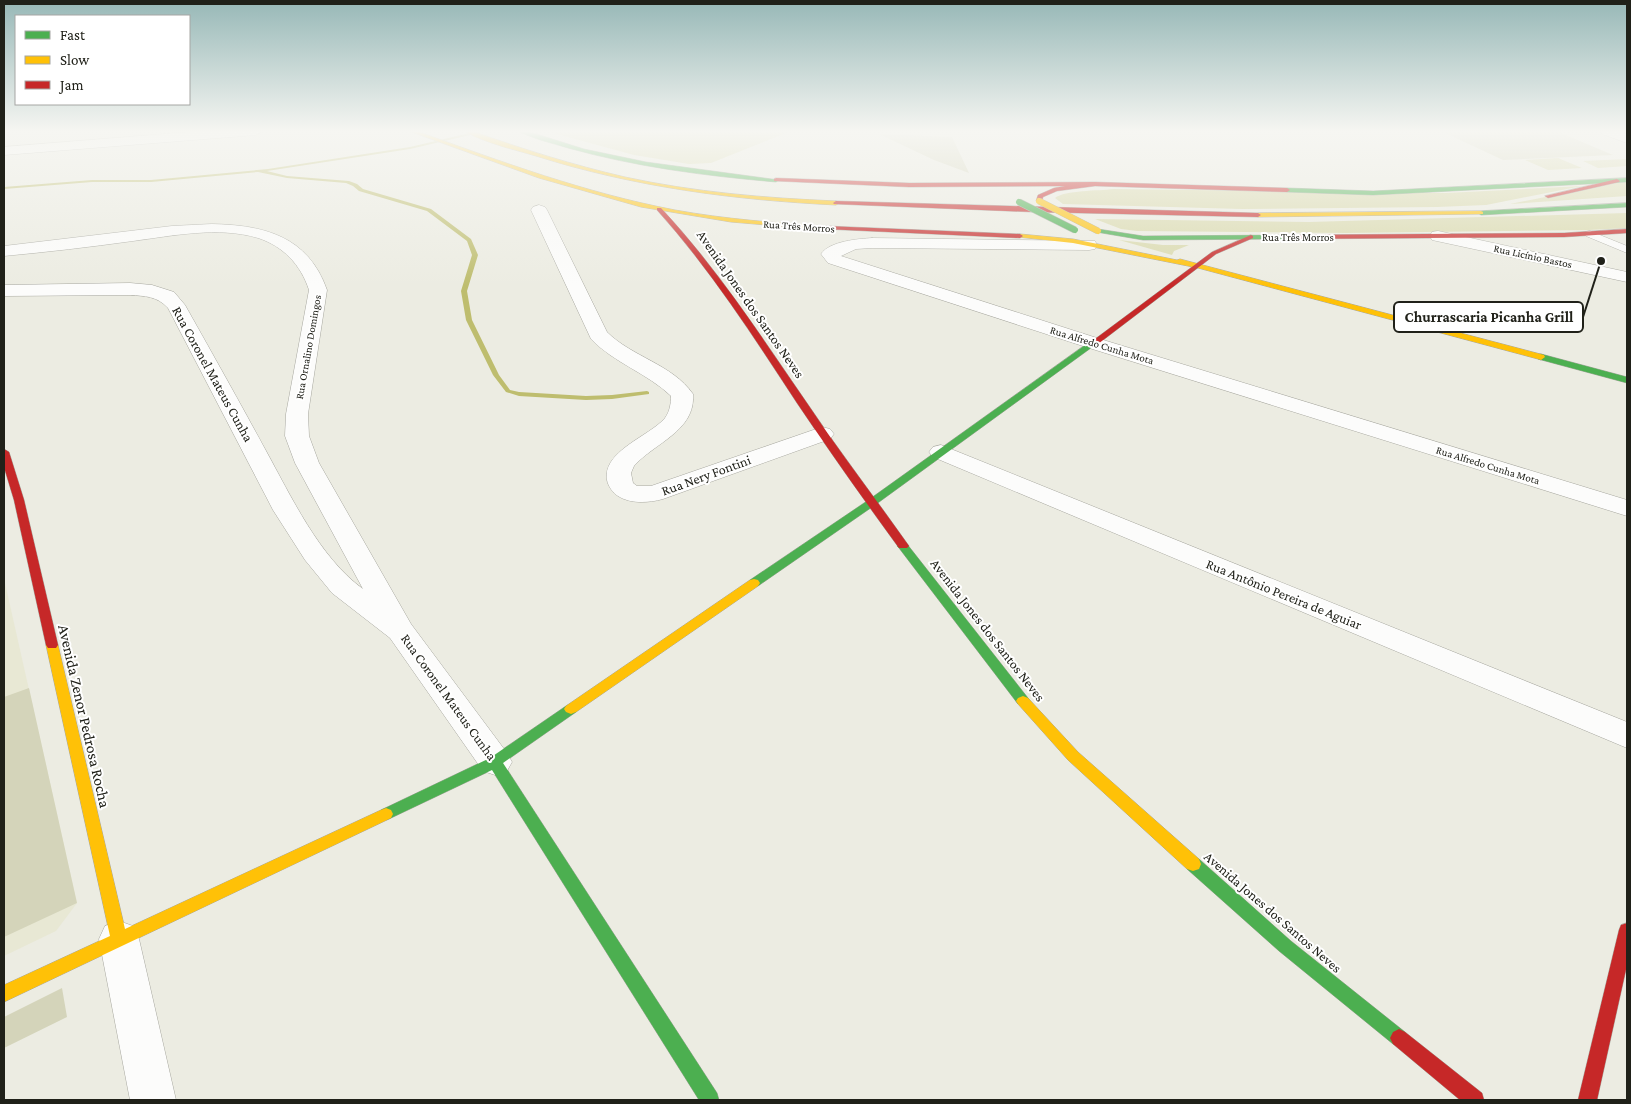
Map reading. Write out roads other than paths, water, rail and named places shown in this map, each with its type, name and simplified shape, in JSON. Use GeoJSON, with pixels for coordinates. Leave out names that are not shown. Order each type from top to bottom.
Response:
{"type":"FeatureCollection","features":[{"type":"Feature","properties":{"kind":"main road","name":"Rua Três Morros"},"geometry":{"type":"LineString","coordinates":[[558,183],[580,190],[659,209],[713,218],[837,229],[1010,236],[1058,240],[1122,236],[1143,238],[1438,236],[1590,234],[1627,231]]}},
{"type":"Feature","properties":{"kind":"main road"},"geometry":{"type":"LineString","coordinates":[[650,183],[699,191],[795,201],[1015,210],[1248,215],[1474,212],[1627,205]]}},
{"type":"Feature","properties":{"kind":"main road","name":"Rua Três Morros"},"geometry":{"type":"LineString","coordinates":[[842,183],[1096,184],[1373,193],[1574,183]]}},
{"type":"Feature","properties":{"kind":"main road"},"geometry":{"type":"LineString","coordinates":[[1474,212],[1610,183]]}},
{"type":"Feature","properties":{"kind":"main road"},"geometry":{"type":"LineString","coordinates":[[931,184],[990,191],[1019,202],[1075,230],[1106,241],[1627,380]]}},
{"type":"Feature","properties":{"kind":"main road","name":"Rua Três Morros"},"geometry":{"type":"LineString","coordinates":[[1096,184],[1056,189],[1040,196],[1039,201],[1095,238],[1165,262],[1197,266]]}},
{"type":"Feature","properties":{"kind":"main road","name":"Avenida Jones dos Santos Neves"},"geometry":{"type":"LineString","coordinates":[[659,209],[684,234],[747,322],[870,503],[1014,691],[1073,756],[1285,946],[1475,1100]]}},
{"type":"Feature","properties":{"kind":"main road","name":"Avenida Jones dos Santos Neves"},"geometry":{"type":"LineString","coordinates":[[684,234],[713,218]]}},
{"type":"Feature","properties":{"kind":"main road"},"geometry":{"type":"LineString","coordinates":[[4,994],[495,762],[870,503],[1225,246],[1251,237]]}},
{"type":"Feature","properties":{"kind":"main road","name":"Avenida Zenor Pedrosa Rocha"},"geometry":{"type":"LineString","coordinates":[[4,452],[11,503],[119,939]]}},
{"type":"Feature","properties":{"kind":"main road","name":"Rua Coronel Mateus Cunha"},"geometry":{"type":"LineString","coordinates":[[495,762],[710,1100]]}},
{"type":"Feature","properties":{"kind":"main road"},"geometry":{"type":"LineString","coordinates":[[1587,1100],[1627,930]]}},
{"type":"Feature","properties":{"kind":"street","name":"Rua Nery Fontini"},"geometry":{"type":"LineString","coordinates":[[539,210],[598,336],[665,378],[682,394],[683,404],[675,421],[634,452],[623,464],[619,478],[620,484],[628,492],[654,494],[822,434]]}},
{"type":"Feature","properties":{"kind":"street","name":"Rua Ornalino Domingos"},"geometry":{"type":"LineString","coordinates":[[4,251],[145,235],[218,230],[264,235],[288,245],[314,274],[318,290],[297,414],[298,436],[307,463],[402,631]]}},
{"type":"Feature","properties":{"kind":"street","name":"Rua Licínio Bastos"},"geometry":{"type":"LineString","coordinates":[[1438,236],[1627,277]]}},
{"type":"Feature","properties":{"kind":"street","name":"Rua Alfredo Cunha Mota"},"geometry":{"type":"LineString","coordinates":[[1095,238],[853,244],[830,254],[834,259],[1093,342],[1627,508]]}},
{"type":"Feature","properties":{"kind":"street","name":"Rua Coronel Mateus Cunha"},"geometry":{"type":"LineString","coordinates":[[4,291],[130,289],[152,291],[167,296],[176,305],[286,510],[319,560],[342,586],[402,631],[495,762]]}},
{"type":"Feature","properties":{"kind":"street","name":"Rua Antônio Pereira de Aguiar"},"geometry":{"type":"LineString","coordinates":[[940,452],[1627,736]]}},
{"type":"Feature","properties":{"kind":"street"},"geometry":{"type":"LineString","coordinates":[[119,939],[153,1100]]}},
{"type":"Feature","properties":{"kind":"lane"},"geometry":{"type":"LineString","coordinates":[[1590,234],[1627,250]]}},
{"type":"Feature","properties":{"kind":"waterway"},"geometry":{"type":"LineString","coordinates":[[4,188],[73,183]]}},
{"type":"Feature","properties":{"kind":"waterway"},"geometry":{"type":"LineString","coordinates":[[348,183],[361,190],[429,210],[469,240],[475,255],[464,291],[469,320],[496,375],[508,391],[519,394],[586,398],[647,393]]}},
{"type":"Feature","properties":{"kind":"place","name":"Churrascaria Picanha Grill"},"geometry":{"type":"Point","coordinates":[1601,261]}}]}
